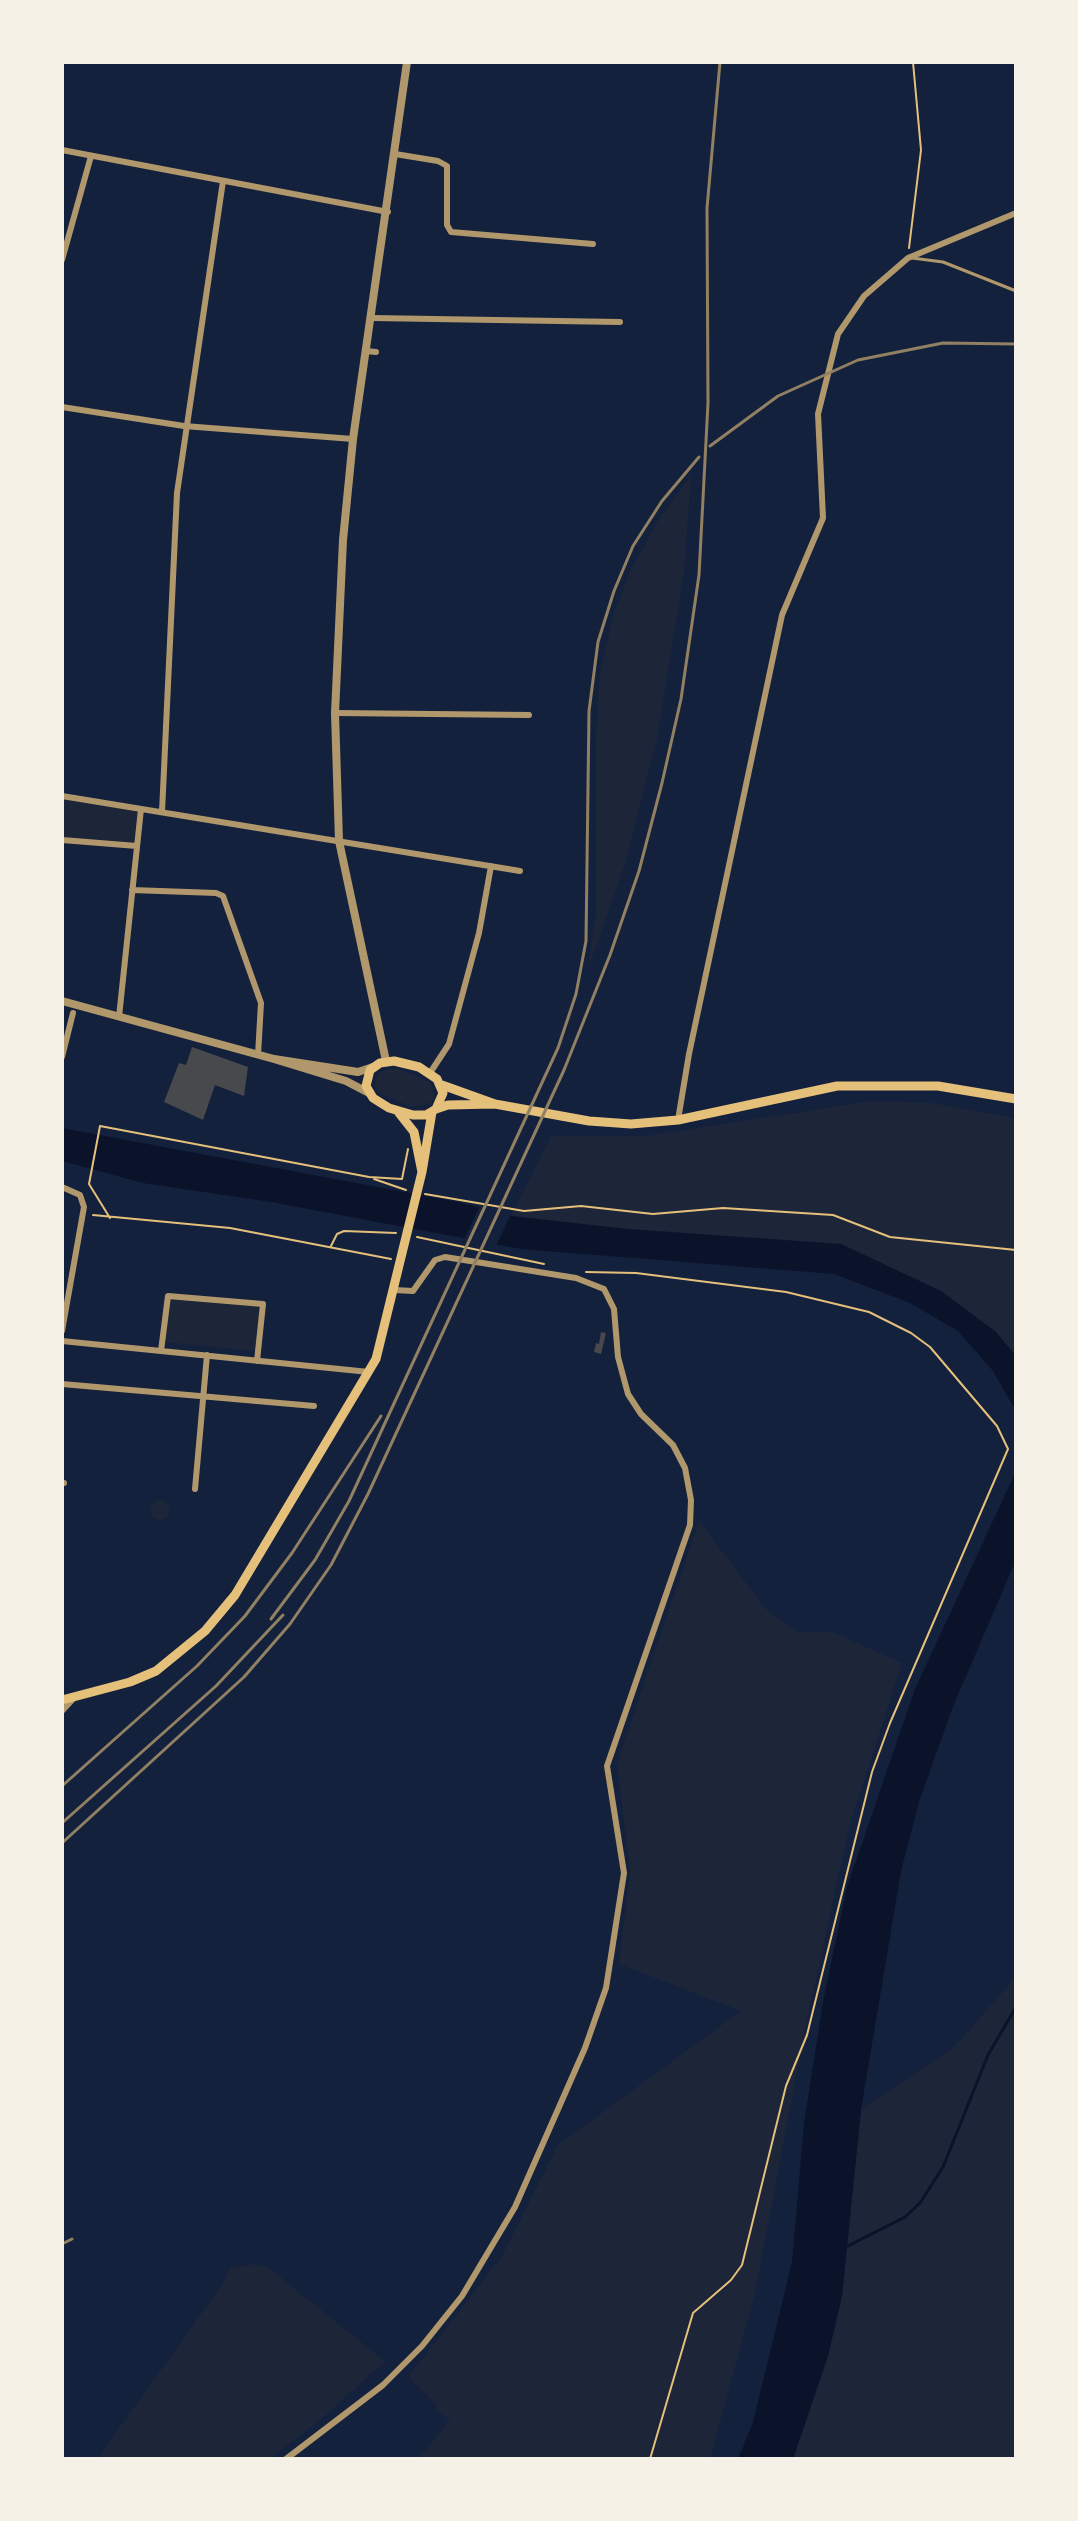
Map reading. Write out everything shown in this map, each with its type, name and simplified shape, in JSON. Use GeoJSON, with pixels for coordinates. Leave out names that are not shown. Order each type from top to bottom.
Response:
{"type":"FeatureCollection","features":[{"type":"Feature","properties":{"kind":"main road"},"geometry":{"type":"LineString","coordinates":[[421,1176],[414,1132],[396,1111],[370,1095],[366,1081],[374,1066],[386,1061],[411,1064],[430,1073],[454,1092],[495,1104],[574,1119],[631,1124],[678,1120],[837,1086],[938,1086],[1016,1098]]}},
{"type":"Feature","properties":{"kind":"main road"},"geometry":{"type":"LineString","coordinates":[[62,1700],[130,1682],[156,1671],[215,1620],[249,1575],[370,1372],[405,1245],[434,1110],[442,1099],[440,1083]]}},
{"type":"Feature","properties":{"kind":"main road"},"geometry":{"type":"LineString","coordinates":[[396,1111],[419,1115],[434,1110],[495,1104]]}},
{"type":"Feature","properties":{"kind":"street"},"geometry":{"type":"LineString","coordinates":[[386,1061],[339,841],[335,713],[342,553],[353,439],[371,352],[372,318],[407,62]]}},
{"type":"Feature","properties":{"kind":"street"},"geometry":{"type":"LineString","coordinates":[[62,150],[388,212]]}},
{"type":"Feature","properties":{"kind":"street"},"geometry":{"type":"LineString","coordinates":[[395,154],[438,161],[447,166],[447,225],[451,232],[593,244]]}},
{"type":"Feature","properties":{"kind":"street"},"geometry":{"type":"LineString","coordinates":[[62,260],[91,156]]}},
{"type":"Feature","properties":{"kind":"street"},"geometry":{"type":"LineString","coordinates":[[162,812],[177,493],[184,426],[223,181]]}},
{"type":"Feature","properties":{"kind":"street"},"geometry":{"type":"LineString","coordinates":[[678,1120],[689,1054],[782,615],[823,518],[824,492],[817,425],[827,371],[848,316],[908,258],[1016,213]]}},
{"type":"Feature","properties":{"kind":"street"},"geometry":{"type":"LineString","coordinates":[[372,318],[620,322]]}},
{"type":"Feature","properties":{"kind":"street"},"geometry":{"type":"LineString","coordinates":[[62,407],[184,426],[353,439]]}},
{"type":"Feature","properties":{"kind":"street"},"geometry":{"type":"LineString","coordinates":[[335,713],[529,715]]}},
{"type":"Feature","properties":{"kind":"street"},"geometry":{"type":"LineString","coordinates":[[62,796],[520,871]]}},
{"type":"Feature","properties":{"kind":"street"},"geometry":{"type":"LineString","coordinates":[[119,1017],[141,809]]}},
{"type":"Feature","properties":{"kind":"street"},"geometry":{"type":"LineString","coordinates":[[62,840],[137,846]]}},
{"type":"Feature","properties":{"kind":"street"},"geometry":{"type":"LineString","coordinates":[[430,1073],[449,1044],[479,933],[491,866]]}},
{"type":"Feature","properties":{"kind":"street"},"geometry":{"type":"LineString","coordinates":[[132,890],[216,893],[223,896],[261,1003],[258,1055]]}},
{"type":"Feature","properties":{"kind":"street"},"geometry":{"type":"LineString","coordinates":[[62,1001],[274,1059],[346,1081],[370,1095]]}},
{"type":"Feature","properties":{"kind":"street"},"geometry":{"type":"LineString","coordinates":[[62,1057],[73,1013]]}},
{"type":"Feature","properties":{"kind":"street"},"geometry":{"type":"LineString","coordinates":[[274,1059],[358,1072],[374,1066]]}},
{"type":"Feature","properties":{"kind":"street"},"geometry":{"type":"LineString","coordinates":[[62,1187],[80,1195],[84,1214],[62,1331]]}},
{"type":"Feature","properties":{"kind":"street"},"geometry":{"type":"LineString","coordinates":[[286,2459],[383,2385],[422,2346],[462,2296],[508,2221],[585,2048],[606,1988],[624,1873],[607,1766],[690,1525],[691,1500],[685,1468],[673,1445],[641,1414],[628,1394],[618,1357],[614,1309],[604,1289],[588,1280],[445,1257],[435,1260],[413,1291],[394,1290]]}},
{"type":"Feature","properties":{"kind":"street"},"geometry":{"type":"LineString","coordinates":[[161,1351],[168,1296],[263,1304],[257,1361]]}},
{"type":"Feature","properties":{"kind":"street"},"geometry":{"type":"LineString","coordinates":[[62,1341],[370,1372]]}},
{"type":"Feature","properties":{"kind":"street"},"geometry":{"type":"LineString","coordinates":[[195,1489],[207,1355]]}},
{"type":"Feature","properties":{"kind":"street"},"geometry":{"type":"LineString","coordinates":[[62,1384],[193,1396],[203,1393],[314,1406]]}},
{"type":"Feature","properties":{"kind":"street"},"geometry":{"type":"LineString","coordinates":[[62,1711],[76,1696]]}},
{"type":"Feature","properties":{"kind":"lane"},"geometry":{"type":"LineString","coordinates":[[908,258],[943,262],[1016,291]]}},
{"type":"Feature","properties":{"kind":"path"},"geometry":{"type":"LineString","coordinates":[[908,258],[921,150],[913,62]]}},
{"type":"Feature","properties":{"kind":"path"},"geometry":{"type":"LineString","coordinates":[[110,1218],[89,1184],[100,1126],[369,1177],[402,1179],[410,1137]]}},
{"type":"Feature","properties":{"kind":"path"},"geometry":{"type":"LineString","coordinates":[[369,1177],[410,1191]]}},
{"type":"Feature","properties":{"kind":"path"},"geometry":{"type":"LineString","coordinates":[[424,1194],[524,1211],[581,1206],[653,1214],[723,1208],[833,1215],[890,1237],[1016,1250]]}},
{"type":"Feature","properties":{"kind":"path"},"geometry":{"type":"LineString","coordinates":[[84,1214],[230,1228],[401,1261]]}},
{"type":"Feature","properties":{"kind":"path"},"geometry":{"type":"LineString","coordinates":[[330,1247],[337,1234],[344,1231],[400,1234]]}},
{"type":"Feature","properties":{"kind":"path"},"geometry":{"type":"LineString","coordinates":[[414,1236],[551,1266]]}},
{"type":"Feature","properties":{"kind":"path"},"geometry":{"type":"LineString","coordinates":[[585,1272],[636,1273],[775,1290],[820,1298],[869,1312],[927,1344],[997,1426],[1008,1449],[890,1723],[872,1772],[807,2035],[786,2086],[775,2144],[742,2265],[731,2280],[693,2313],[650,2459]]}},
{"type":"Feature","properties":{"kind":"shaded area"},"geometry":{"type":"Polygon","coordinates":[[[691,475],[684,573],[657,739],[624,867],[588,969],[596,914],[596,735],[600,672],[614,613],[630,572],[657,522],[691,475]]]}},
{"type":"Feature","properties":{"kind":"shaded area"},"geometry":{"type":"Polygon","coordinates":[[[62,796],[141,809],[137,846],[62,840],[62,796]]]}},
{"type":"Feature","properties":{"kind":"shaded area"},"geometry":{"type":"Polygon","coordinates":[[[387,1069],[400,1069],[431,1083],[435,1095],[431,1103],[411,1107],[378,1092],[374,1085],[378,1074],[387,1069]]]}},
{"type":"Feature","properties":{"kind":"shaded area"},"geometry":{"type":"Polygon","coordinates":[[[872,1101],[931,1103],[1016,1118],[1016,1356],[996,1332],[941,1291],[841,1244],[627,1229],[511,1216],[551,1136],[646,1136],[872,1101]]]}},
{"type":"Feature","properties":{"kind":"shaded area"},"geometry":{"type":"Polygon","coordinates":[[[62,1128],[458,1202],[511,1216],[627,1229],[841,1244],[941,1291],[996,1332],[1016,1356],[1016,1411],[993,1371],[958,1331],[910,1303],[834,1274],[521,1249],[271,1202],[143,1183],[62,1161],[62,1128]]]}},
{"type":"Feature","properties":{"kind":"shaded area"},"geometry":{"type":"Polygon","coordinates":[[[170,1298],[260,1306],[255,1351],[165,1342],[170,1298]]]}},
{"type":"Feature","properties":{"kind":"shaded area"},"geometry":{"type":"Polygon","coordinates":[[[1016,1471],[1016,1560],[952,1709],[919,1802],[901,1871],[861,2110],[842,2296],[828,2356],[793,2459],[738,2459],[753,2422],[792,2262],[804,2123],[823,2002],[847,1887],[915,1689],[1016,1471]]]}},
{"type":"Feature","properties":{"kind":"shaded area"},"geometry":{"type":"Polygon","coordinates":[[[160,1500],[167,1503],[170,1510],[167,1517],[160,1520],[153,1517],[150,1510],[153,1503],[160,1500]]]}},
{"type":"Feature","properties":{"kind":"shaded area"},"geometry":{"type":"Polygon","coordinates":[[[699,1521],[765,1608],[796,1632],[833,1632],[902,1663],[849,1827],[804,2034],[755,2293],[710,2459],[418,2459],[450,2420],[435,2410],[438,2407],[408,2377],[502,2256],[558,2145],[741,2011],[619,1964],[630,1871],[617,1763],[699,1521]]]}},
{"type":"Feature","properties":{"kind":"shaded area"},"geometry":{"type":"Polygon","coordinates":[[[1016,1977],[1016,2459],[793,2459],[828,2356],[842,2296],[861,2110],[955,2046],[1016,1977]]]}},
{"type":"Feature","properties":{"kind":"shaded area"},"geometry":{"type":"Polygon","coordinates":[[[255,2264],[266,2266],[385,2361],[325,2416],[270,2459],[97,2459],[224,2282],[230,2268],[255,2264]]]}},
{"type":"Feature","properties":{"kind":"pier"},"geometry":{"type":"Polygon","coordinates":[[[481,1204],[512,1212],[495,1248],[463,1242],[481,1204]]]}},
{"type":"Feature","properties":{"kind":"building"},"geometry":{"type":"Polygon","coordinates":[[[192,1047],[248,1067],[244,1096],[215,1085],[203,1120],[164,1102],[179,1063],[186,1065],[192,1047]]]}},
{"type":"Feature","properties":{"kind":"building"},"geometry":{"type":"Polygon","coordinates":[[[601,1332],[606,1333],[601,1354],[594,1352],[601,1332]]]}},
{"type":"Feature","properties":{"kind":"waterway"},"geometry":{"type":"LineString","coordinates":[[848,2246],[905,2217],[920,2203],[943,2167],[988,2055],[1016,2007]]}},
{"type":"Feature","properties":{"kind":"railway"},"geometry":{"type":"LineString","coordinates":[[62,1843],[244,1677],[290,1624],[331,1565],[368,1494],[564,1070],[610,955],[639,871],[662,783],[681,699],[699,575],[708,403],[707,208],[720,62]]}},
{"type":"Feature","properties":{"kind":"railway"},"geometry":{"type":"LineString","coordinates":[[710,446],[778,396],[858,360],[943,343],[1016,344]]}},
{"type":"Feature","properties":{"kind":"railway"},"geometry":{"type":"LineString","coordinates":[[271,1619],[315,1560],[349,1501],[558,1048],[576,994],[586,941],[589,711],[598,642],[614,591],[633,546],[662,501],[699,457]]}},
{"type":"Feature","properties":{"kind":"railway"},"geometry":{"type":"LineString","coordinates":[[62,1786],[197,1666],[245,1616],[292,1553],[381,1416]]}},
{"type":"Feature","properties":{"kind":"railway"},"geometry":{"type":"LineString","coordinates":[[62,1823],[216,1686],[283,1615]]}},
{"type":"Feature","properties":{"kind":"railway"},"geometry":{"type":"LineString","coordinates":[[62,2244],[72,2239]]}}]}
